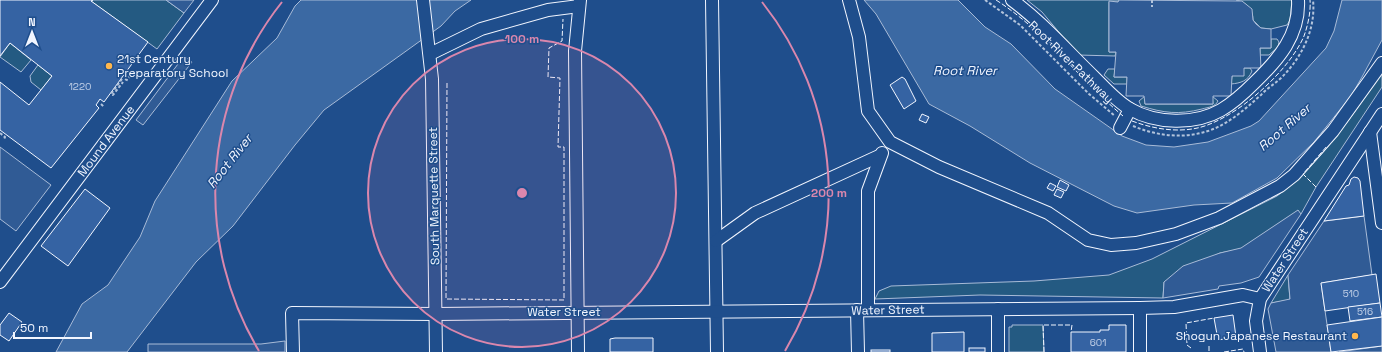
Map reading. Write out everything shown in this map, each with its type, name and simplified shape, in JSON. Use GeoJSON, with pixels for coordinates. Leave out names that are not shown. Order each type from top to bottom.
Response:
{"type":"FeatureCollection","features":[{"type":"Feature","properties":{"kind":"street","name":"Mound Avenue"},"geometry":{"type":"LineString","coordinates":[[0,282],[212,0]]}},
{"type":"Feature","properties":{"kind":"street","name":"South Marquette Street"},"geometry":{"type":"LineString","coordinates":[[423,0],[432,79],[436,352]]}},
{"type":"Feature","properties":{"kind":"street"},"geometry":{"type":"LineString","coordinates":[[712,0],[717,352]]}},
{"type":"Feature","properties":{"kind":"street"},"geometry":{"type":"LineString","coordinates":[[849,0],[859,37],[868,111],[890,142],[939,167],[1048,213],[1088,240],[1111,245],[1136,243],[1176,234],[1219,218],[1280,186],[1294,175],[1333,131],[1382,63]]}},
{"type":"Feature","properties":{"kind":"street"},"geometry":{"type":"LineString","coordinates":[[1012,0],[1030,14],[1107,90],[1130,109],[1154,118],[1178,120],[1201,118],[1221,110],[1243,94],[1280,55],[1288,43],[1295,25],[1298,0]]}},
{"type":"Feature","properties":{"kind":"street"},"geometry":{"type":"LineString","coordinates":[[430,54],[481,29],[548,10],[580,3],[575,51],[576,312],[578,352]]}},
{"type":"Feature","properties":{"kind":"street"},"geometry":{"type":"LineString","coordinates":[[1122,125],[1130,109]]}},
{"type":"Feature","properties":{"kind":"street","name":"Water Street"},"geometry":{"type":"LineString","coordinates":[[293,352],[292,313],[436,314],[1140,308],[1174,307],[1243,295],[1260,299],[1382,114]]}},
{"type":"Feature","properties":{"kind":"street"},"geometry":{"type":"LineString","coordinates":[[1370,132],[1378,154],[1382,219]]}},
{"type":"Feature","properties":{"kind":"street"},"geometry":{"type":"LineString","coordinates":[[858,352],[863,310],[868,191],[879,156],[890,142]]}},
{"type":"Feature","properties":{"kind":"street"},"geometry":{"type":"LineString","coordinates":[[716,241],[755,213],[879,156]]}},
{"type":"Feature","properties":{"kind":"street"},"geometry":{"type":"LineString","coordinates":[[1260,299],[1256,321],[1260,352]]}},
{"type":"Feature","properties":{"kind":"street"},"geometry":{"type":"LineString","coordinates":[[1140,308],[1140,352]]}},
{"type":"Feature","properties":{"kind":"street"},"geometry":{"type":"LineString","coordinates":[[998,309],[998,352]]}},
{"type":"Feature","properties":{"kind":"path","name":"Root River Pathway"},"geometry":{"type":"LineString","coordinates":[[985,0],[1020,24],[1122,125],[1155,133],[1184,136],[1209,130],[1230,120],[1281,78],[1298,57],[1306,42],[1310,32],[1314,10],[1313,0]]}},
{"type":"Feature","properties":{"kind":"path"},"geometry":{"type":"LineString","coordinates":[[1152,0],[1152,7]]}},
{"type":"Feature","properties":{"kind":"path"},"geometry":{"type":"LineString","coordinates":[[122,79],[111,94],[113,95],[123,82]]}},
{"type":"Feature","properties":{"kind":"path"},"geometry":{"type":"LineString","coordinates":[[125,79],[129,81]]}},
{"type":"Feature","properties":{"kind":"path"},"geometry":{"type":"LineString","coordinates":[[100,104],[104,107]]}},
{"type":"Feature","properties":{"kind":"path"},"geometry":{"type":"LineString","coordinates":[[0,133],[6,137],[4,139]]}},
{"type":"Feature","properties":{"kind":"shaded area"},"geometry":{"type":"Polygon","coordinates":[[[166,0],[184,13],[157,49],[91,1],[166,0]]]}},
{"type":"Feature","properties":{"kind":"shaded area"},"geometry":{"type":"Polygon","coordinates":[[[166,0],[194,0],[184,13],[166,0]]]}},
{"type":"Feature","properties":{"kind":"shaded area"},"geometry":{"type":"Polygon","coordinates":[[[1027,0],[1119,0],[1119,2],[1109,2],[1109,52],[1116,52],[1115,56],[1078,55],[1042,12],[1027,0]]]}},
{"type":"Feature","properties":{"kind":"shaded area"},"geometry":{"type":"Polygon","coordinates":[[[1119,0],[1242,1],[1252,9],[1253,20],[1256,24],[1261,28],[1271,29],[1271,48],[1260,48],[1261,68],[1244,68],[1244,76],[1232,76],[1231,96],[1213,96],[1213,104],[1145,104],[1144,96],[1126,96],[1127,77],[1114,77],[1116,52],[1109,52],[1109,1],[1118,2],[1119,0]]]}},
{"type":"Feature","properties":{"kind":"shaded area"},"geometry":{"type":"Polygon","coordinates":[[[1236,0],[1292,0],[1290,20],[1287,25],[1271,29],[1261,28],[1253,20],[1252,13],[1246,4],[1236,0]]]}},
{"type":"Feature","properties":{"kind":"shaded area"},"geometry":{"type":"Polygon","coordinates":[[[1271,39],[1277,39],[1279,42],[1278,47],[1269,55],[1260,55],[1260,48],[1271,48],[1271,39]]]}},
{"type":"Feature","properties":{"kind":"shaded area"},"geometry":{"type":"Polygon","coordinates":[[[10,43],[31,60],[21,72],[0,57],[10,43]]]}},
{"type":"Feature","properties":{"kind":"shaded area"},"geometry":{"type":"Polygon","coordinates":[[[184,56],[192,62],[143,125],[136,120],[184,56]]]}},
{"type":"Feature","properties":{"kind":"shaded area"},"geometry":{"type":"Polygon","coordinates":[[[38,65],[52,76],[41,90],[31,82],[30,76],[38,65]]]}},
{"type":"Feature","properties":{"kind":"shaded area"},"geometry":{"type":"Polygon","coordinates":[[[1244,68],[1250,68],[1252,71],[1248,77],[1241,82],[1231,84],[1232,76],[1244,68]]]}},
{"type":"Feature","properties":{"kind":"shaded area"},"geometry":{"type":"Polygon","coordinates":[[[1108,69],[1115,69],[1114,77],[1127,77],[1127,84],[1114,84],[1104,75],[1108,69]]]}},
{"type":"Feature","properties":{"kind":"shaded area"},"geometry":{"type":"Polygon","coordinates":[[[1382,73],[1382,87],[1316,187],[1301,214],[1298,211],[1241,249],[1220,253],[1164,282],[1163,298],[980,295],[875,299],[879,291],[891,286],[1034,281],[1109,275],[1152,259],[1277,196],[1308,169],[1334,139],[1382,73]]]}},
{"type":"Feature","properties":{"kind":"shaded area"},"geometry":{"type":"Polygon","coordinates":[[[1145,96],[1145,104],[1213,104],[1212,96],[1218,101],[1213,106],[1178,113],[1141,106],[1139,101],[1145,96]]]}},
{"type":"Feature","properties":{"kind":"shaded area"},"geometry":{"type":"Polygon","coordinates":[[[0,147],[51,185],[16,231],[0,219],[0,147]]]}},
{"type":"Feature","properties":{"kind":"shaded area"},"geometry":{"type":"Polygon","coordinates":[[[1298,210],[1301,214],[1259,277],[1241,283],[1219,286],[1218,289],[1163,298],[1164,282],[1183,266],[1220,253],[1241,248],[1298,210]]]}},
{"type":"Feature","properties":{"kind":"shaded area"},"geometry":{"type":"Polygon","coordinates":[[[1364,216],[1372,275],[1321,283],[1331,352],[1276,352],[1268,309],[1271,303],[1290,299],[1288,275],[1324,221],[1364,216]]]}},
{"type":"Feature","properties":{"kind":"shaded area"},"geometry":{"type":"Polygon","coordinates":[[[1288,275],[1290,300],[1271,303],[1288,275]]]}},
{"type":"Feature","properties":{"kind":"shaded area"},"geometry":{"type":"Polygon","coordinates":[[[1012,325],[1043,325],[1044,352],[1009,352],[1009,327],[1012,327],[1012,325]]]}},
{"type":"Feature","properties":{"kind":"shaded area"},"geometry":{"type":"Polygon","coordinates":[[[285,341],[285,352],[148,352],[148,344],[261,344],[285,341]]]}},
{"type":"Feature","properties":{"kind":"shaded area"},"geometry":{"type":"Polygon","coordinates":[[[1382,346],[1382,352],[1339,352],[1382,346]]]}},
{"type":"Feature","properties":{"kind":"water","name":"Root River"},"geometry":{"type":"Polygon","coordinates":[[[301,0],[471,0],[455,11],[441,26],[324,110],[295,145],[233,226],[196,262],[127,352],[56,352],[82,304],[108,285],[140,237],[155,201],[232,81],[277,38],[295,6],[301,0]]]}},
{"type":"Feature","properties":{"kind":"water","name":"Root River"},"geometry":{"type":"Polygon","coordinates":[[[864,0],[958,0],[985,27],[1011,44],[1055,89],[1122,136],[1146,145],[1174,147],[1208,142],[1251,126],[1259,121],[1326,48],[1334,31],[1342,0],[1382,0],[1382,40],[1351,96],[1314,142],[1277,178],[1232,203],[1194,205],[1137,213],[1114,206],[1030,163],[970,126],[929,104],[876,14],[864,0]]]}},
{"type":"Feature","properties":{"kind":"building"},"geometry":{"type":"Polygon","coordinates":[[[0,0],[93,0],[91,1],[148,42],[104,102],[100,99],[96,105],[99,108],[51,168],[0,130],[0,82],[29,105],[52,76],[10,43],[0,56],[0,0]]]}},
{"type":"Feature","properties":{"kind":"building"},"geometry":{"type":"Polygon","coordinates":[[[902,77],[905,79],[916,101],[904,109],[890,85],[902,77]]]}},
{"type":"Feature","properties":{"kind":"building"},"geometry":{"type":"Polygon","coordinates":[[[922,114],[929,117],[926,123],[919,120],[922,114]]]}},
{"type":"Feature","properties":{"kind":"building"},"geometry":{"type":"Polygon","coordinates":[[[1354,177],[1358,178],[1360,181],[1364,216],[1324,221],[1346,186],[1349,185],[1351,179],[1354,177]]]}},
{"type":"Feature","properties":{"kind":"building"},"geometry":{"type":"Polygon","coordinates":[[[1060,180],[1069,185],[1066,191],[1057,187],[1060,180]]]}},
{"type":"Feature","properties":{"kind":"building"},"geometry":{"type":"Polygon","coordinates":[[[1050,183],[1056,186],[1053,191],[1047,188],[1050,183]]]}},
{"type":"Feature","properties":{"kind":"building"},"geometry":{"type":"Polygon","coordinates":[[[85,189],[110,208],[68,266],[41,246],[85,189]]]}},
{"type":"Feature","properties":{"kind":"building"},"geometry":{"type":"Polygon","coordinates":[[[1057,189],[1064,192],[1061,198],[1054,195],[1057,189]]]}},
{"type":"Feature","properties":{"kind":"building"},"geometry":{"type":"Polygon","coordinates":[[[1376,274],[1380,303],[1325,311],[1321,283],[1376,274]]]}},
{"type":"Feature","properties":{"kind":"building"},"geometry":{"type":"Polygon","coordinates":[[[1380,303],[1382,317],[1350,321],[1348,307],[1380,303]]]}},
{"type":"Feature","properties":{"kind":"building"},"geometry":{"type":"Polygon","coordinates":[[[9,313],[22,322],[9,341],[0,335],[0,325],[9,313]]]}},
{"type":"Feature","properties":{"kind":"building"},"geometry":{"type":"Polygon","coordinates":[[[1233,315],[1236,337],[1218,340],[1214,318],[1233,315]]]}},
{"type":"Feature","properties":{"kind":"building","name":"Shogun Japanese Restaurant"},"geometry":{"type":"Polygon","coordinates":[[[1382,317],[1382,346],[1331,352],[1327,325],[1382,317]]]}},
{"type":"Feature","properties":{"kind":"building"},"geometry":{"type":"Polygon","coordinates":[[[1109,325],[1126,325],[1126,352],[1071,352],[1071,332],[1100,332],[1100,330],[1109,330],[1109,325]]]}},
{"type":"Feature","properties":{"kind":"building"},"geometry":{"type":"Polygon","coordinates":[[[964,332],[964,352],[932,352],[932,333],[964,332]]]}},
{"type":"Feature","properties":{"kind":"building"},"geometry":{"type":"Polygon","coordinates":[[[653,338],[653,352],[610,352],[610,339],[653,338]]]}},
{"type":"Feature","properties":{"kind":"building"},"geometry":{"type":"Polygon","coordinates":[[[969,348],[985,348],[985,352],[969,352],[969,348]]]}},
{"type":"Feature","properties":{"kind":"building"},"geometry":{"type":"Polygon","coordinates":[[[871,350],[890,350],[890,352],[871,352],[871,350]]]}},
{"type":"Feature","properties":{"kind":"fence"},"geometry":{"type":"LineString","coordinates":[[996,0],[1014,12],[1030,26],[1091,87],[1123,116]]}},
{"type":"Feature","properties":{"kind":"fence"},"geometry":{"type":"LineString","coordinates":[[1132,121],[1162,129],[1192,129],[1207,125],[1241,107],[1272,80],[1286,65],[1296,50],[1307,27],[1310,13],[1310,0]]}},
{"type":"Feature","properties":{"kind":"fence"},"geometry":{"type":"LineString","coordinates":[[447,83],[446,299],[564,300],[564,147],[558,147],[560,78],[548,77],[549,48],[562,41],[563,19]]}},
{"type":"Feature","properties":{"kind":"fence"},"geometry":{"type":"LineString","coordinates":[[1316,187],[1303,174],[1327,146]]}},
{"type":"Feature","properties":{"kind":"fence"},"geometry":{"type":"LineString","coordinates":[[1191,348],[1187,345],[1186,323],[1214,318]]}},
{"type":"Feature","properties":{"kind":"fence"},"geometry":{"type":"LineString","coordinates":[[1044,352],[1043,325],[1072,325],[1071,332]]}},
{"type":"Feature","properties":{"kind":"fence"},"geometry":{"type":"LineString","coordinates":[[1209,346],[1209,352]]}},
{"type":"Feature","properties":{"kind":"fence"},"geometry":{"type":"LineString","coordinates":[[1224,352],[1243,349],[1244,352]]}},
{"type":"Feature","properties":{"kind":"place","name":"21st Century Preparatory School"},"geometry":{"type":"Point","coordinates":[109,66]}},
{"type":"Feature","properties":{"kind":"place","name":"Shogun Japanese Restaurant"},"geometry":{"type":"Point","coordinates":[1355,336]}}]}
